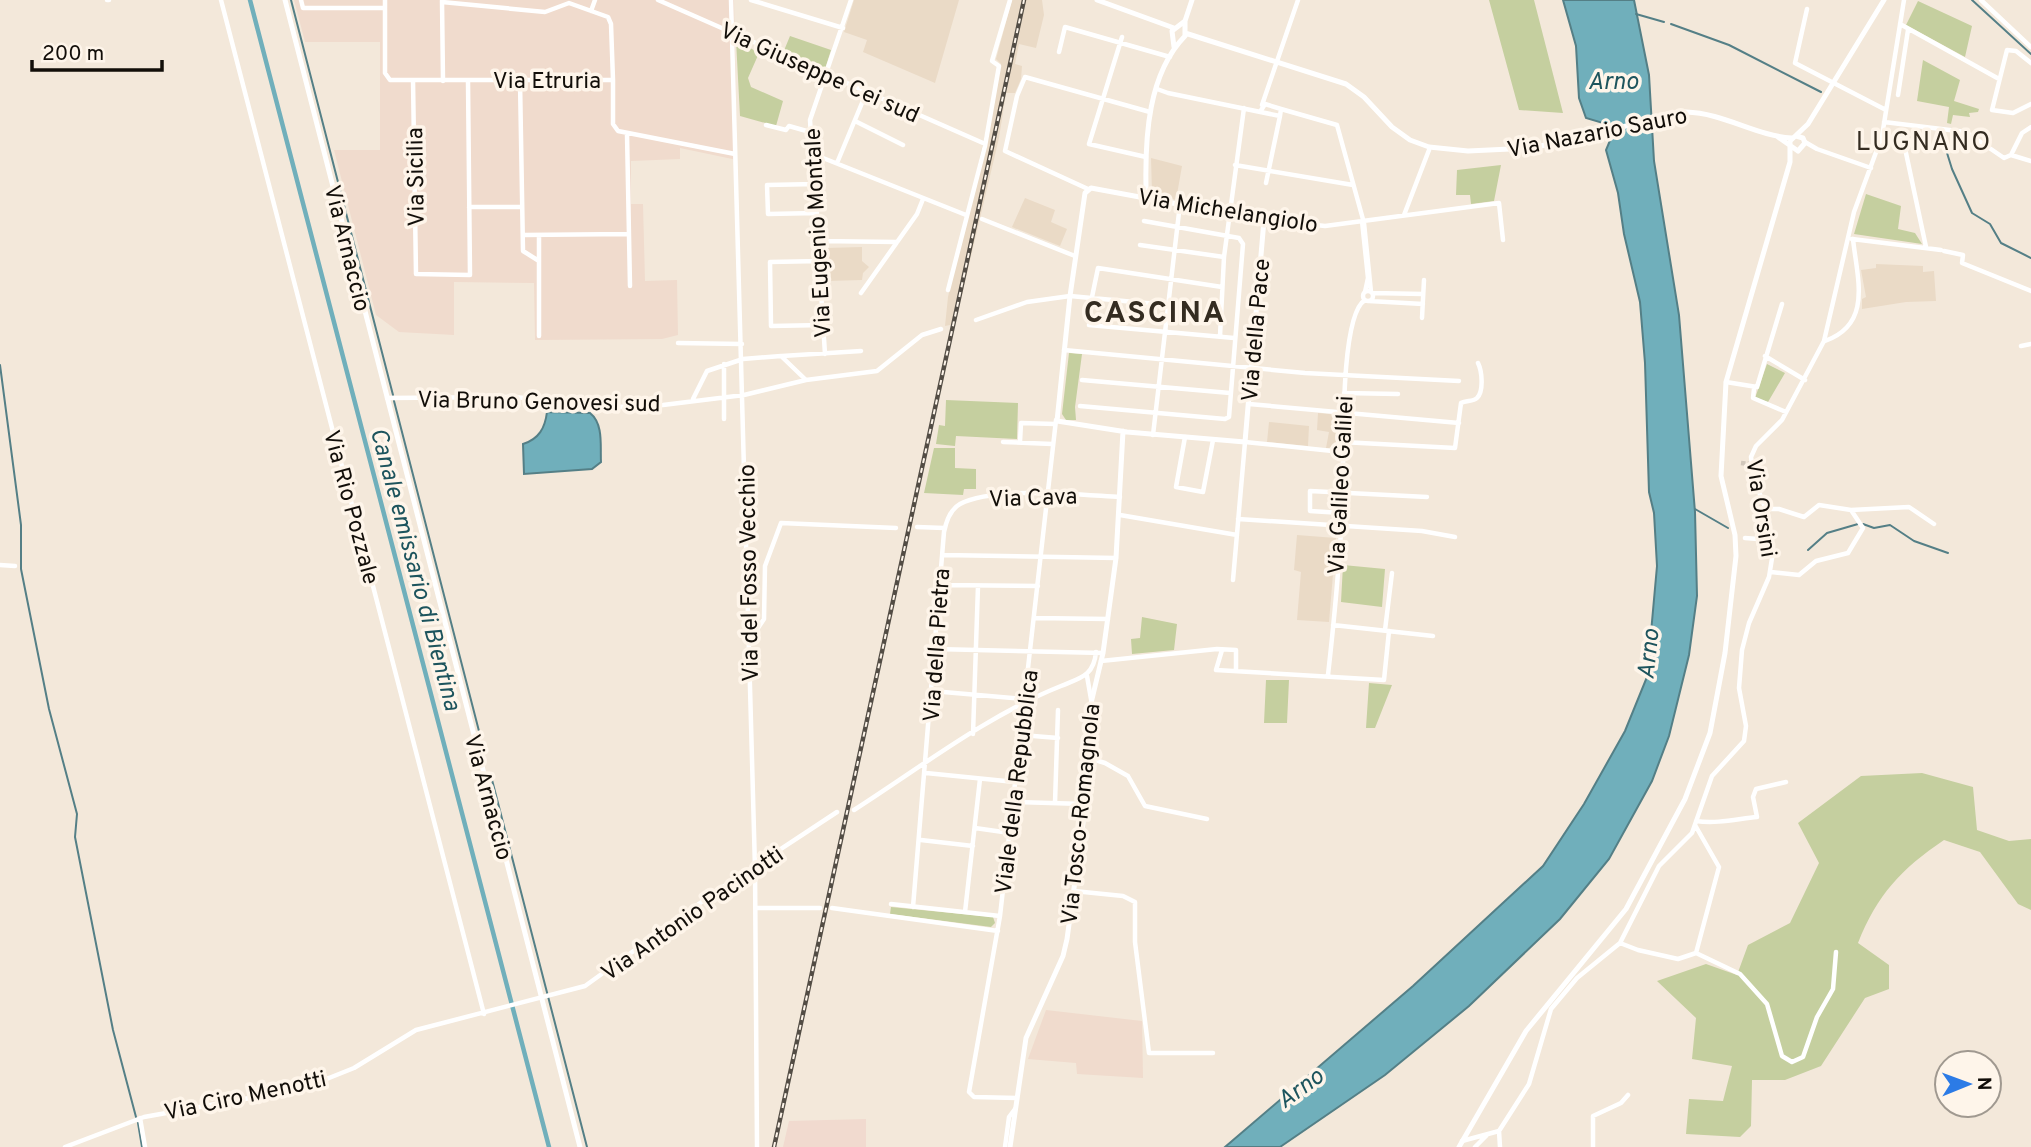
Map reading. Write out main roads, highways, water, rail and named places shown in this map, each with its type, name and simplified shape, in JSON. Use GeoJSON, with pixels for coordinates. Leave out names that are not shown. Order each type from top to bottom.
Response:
{"type":"FeatureCollection","features":[{"type":"Feature","properties":{"kind":"main road","name":"Via Arnaccio"},"geometry":{"type":"LineString","coordinates":[[285,0],[547,998],[580,1147]]}},
{"type":"Feature","properties":{"kind":"main road"},"geometry":{"type":"LineString","coordinates":[[1097,0],[1173,27],[1180,36]]}},
{"type":"Feature","properties":{"kind":"main road"},"geometry":{"type":"LineString","coordinates":[[1141,198],[1146,187],[1150,112],[1192,0]]}},
{"type":"Feature","properties":{"kind":"main road"},"geometry":{"type":"LineString","coordinates":[[1460,1144],[1526,1031],[1626,909],[1698,767],[1718,695],[1736,564],[1735,534],[1721,476],[1726,382],[1790,162],[1790,146],[1794,137],[1808,124],[1884,0]]}},
{"type":"Feature","properties":{"kind":"main road"},"geometry":{"type":"LineString","coordinates":[[1173,27],[1185,21]]}},
{"type":"Feature","properties":{"kind":"main road","name":"Via Nazario Sauro"},"geometry":{"type":"LineString","coordinates":[[1173,27],[1180,36],[1194,37],[1350,86],[1397,132],[1424,146],[1499,152],[1562,141],[1668,114],[1705,114],[1775,136],[1794,137]]}},
{"type":"Feature","properties":{"kind":"main road"},"geometry":{"type":"LineString","coordinates":[[1790,162],[1800,150],[1808,124]]}},
{"type":"Feature","properties":{"kind":"main road","name":"Via Nazario Sauro"},"geometry":{"type":"LineString","coordinates":[[1775,136],[1800,150]]}},
{"type":"Feature","properties":{"kind":"main road"},"geometry":{"type":"LineString","coordinates":[[1794,137],[1804,141]]}},
{"type":"Feature","properties":{"kind":"main road"},"geometry":{"type":"LineString","coordinates":[[1146,187],[1155,200]]}},
{"type":"Feature","properties":{"kind":"main road","name":"Via Michelangiolo"},"geometry":{"type":"LineString","coordinates":[[1123,431],[1061,425],[1055,422],[1070,296],[1087,189],[1263,219]]}},
{"type":"Feature","properties":{"kind":"main road","name":"Via della Pace"},"geometry":{"type":"LineString","coordinates":[[1123,431],[1245,442],[1263,219]]}},
{"type":"Feature","properties":{"kind":"main road","name":"Via Tosco-Romagnola"},"geometry":{"type":"LineString","coordinates":[[1010,1147],[1026,1038],[1064,952],[1074,891],[1084,804],[1085,757],[1091,701],[1101,661],[1099,652],[1108,619],[1116,558],[1123,431]]}},
{"type":"Feature","properties":{"kind":"water","name":"Arno"},"geometry":{"type":"Polygon","coordinates":[[[1563,0],[1634,0],[1649,75],[1654,161],[1679,315],[1695,512],[1697,596],[1689,655],[1669,736],[1652,781],[1609,859],[1560,919],[1469,1006],[1385,1075],[1280,1147],[1225,1147],[1413,986],[1543,866],[1584,804],[1625,731],[1647,677],[1657,566],[1654,513],[1649,492],[1645,363],[1640,302],[1624,234],[1618,193],[1606,150],[1614,131],[1610,125],[1586,118],[1579,98],[1576,46],[1563,0]]]}},
{"type":"Feature","properties":{"kind":"water"},"geometry":{"type":"Polygon","coordinates":[[[547,412],[590,413],[599,429],[601,462],[592,469],[524,474],[523,444],[540,432],[547,412]]]}},
{"type":"Feature","properties":{"kind":"waterway","name":"Canale emissario di Bientina"},"geometry":{"type":"LineString","coordinates":[[250,0],[549,1147]]}},
{"type":"Feature","properties":{"kind":"waterway"},"geometry":{"type":"LineString","coordinates":[[291,0],[393,395]]}},
{"type":"Feature","properties":{"kind":"waterway"},"geometry":{"type":"LineString","coordinates":[[1972,0],[2031,54]]}},
{"type":"Feature","properties":{"kind":"waterway"},"geometry":{"type":"LineString","coordinates":[[1636,14],[1664,22]]}},
{"type":"Feature","properties":{"kind":"waterway"},"geometry":{"type":"LineString","coordinates":[[1671,24],[1729,45],[1821,92]]}},
{"type":"Feature","properties":{"kind":"waterway"},"geometry":{"type":"LineString","coordinates":[[1943,140],[1952,169],[1972,213],[1990,224],[2001,243],[2031,258]]}},
{"type":"Feature","properties":{"kind":"waterway"},"geometry":{"type":"LineString","coordinates":[[0,365],[21,525],[21,569],[49,709],[77,814],[75,837],[113,1030],[136,1117]]}},
{"type":"Feature","properties":{"kind":"waterway"},"geometry":{"type":"LineString","coordinates":[[394,401],[480,735]]}},
{"type":"Feature","properties":{"kind":"waterway"},"geometry":{"type":"LineString","coordinates":[[1695,509],[1728,528]]}},
{"type":"Feature","properties":{"kind":"waterway"},"geometry":{"type":"LineString","coordinates":[[1808,550],[1827,533],[1858,524]]}},
{"type":"Feature","properties":{"kind":"waterway"},"geometry":{"type":"LineString","coordinates":[[1863,524],[1874,528],[1890,525],[1914,541],[1948,553]]}},
{"type":"Feature","properties":{"kind":"waterway"},"geometry":{"type":"LineString","coordinates":[[491,776],[587,1147]]}},
{"type":"Feature","properties":{"kind":"waterway"},"geometry":{"type":"LineString","coordinates":[[138,1123],[142,1147]]}},
{"type":"Feature","properties":{"kind":"tunnel"},"geometry":{"type":"LineString","coordinates":[[1741,463],[1749,464]]}},
{"type":"Feature","properties":{"kind":"railway"},"geometry":{"type":"LineString","coordinates":[[774,1147],[1024,0]]}},
{"type":"Feature","properties":{"kind":"district","name":"LUGNANO"},"geometry":{"type":"Point","coordinates":[1924,141]}},
{"type":"Feature","properties":{"kind":"district","name":"CASCINA"},"geometry":{"type":"Point","coordinates":[1155,312]}}]}
